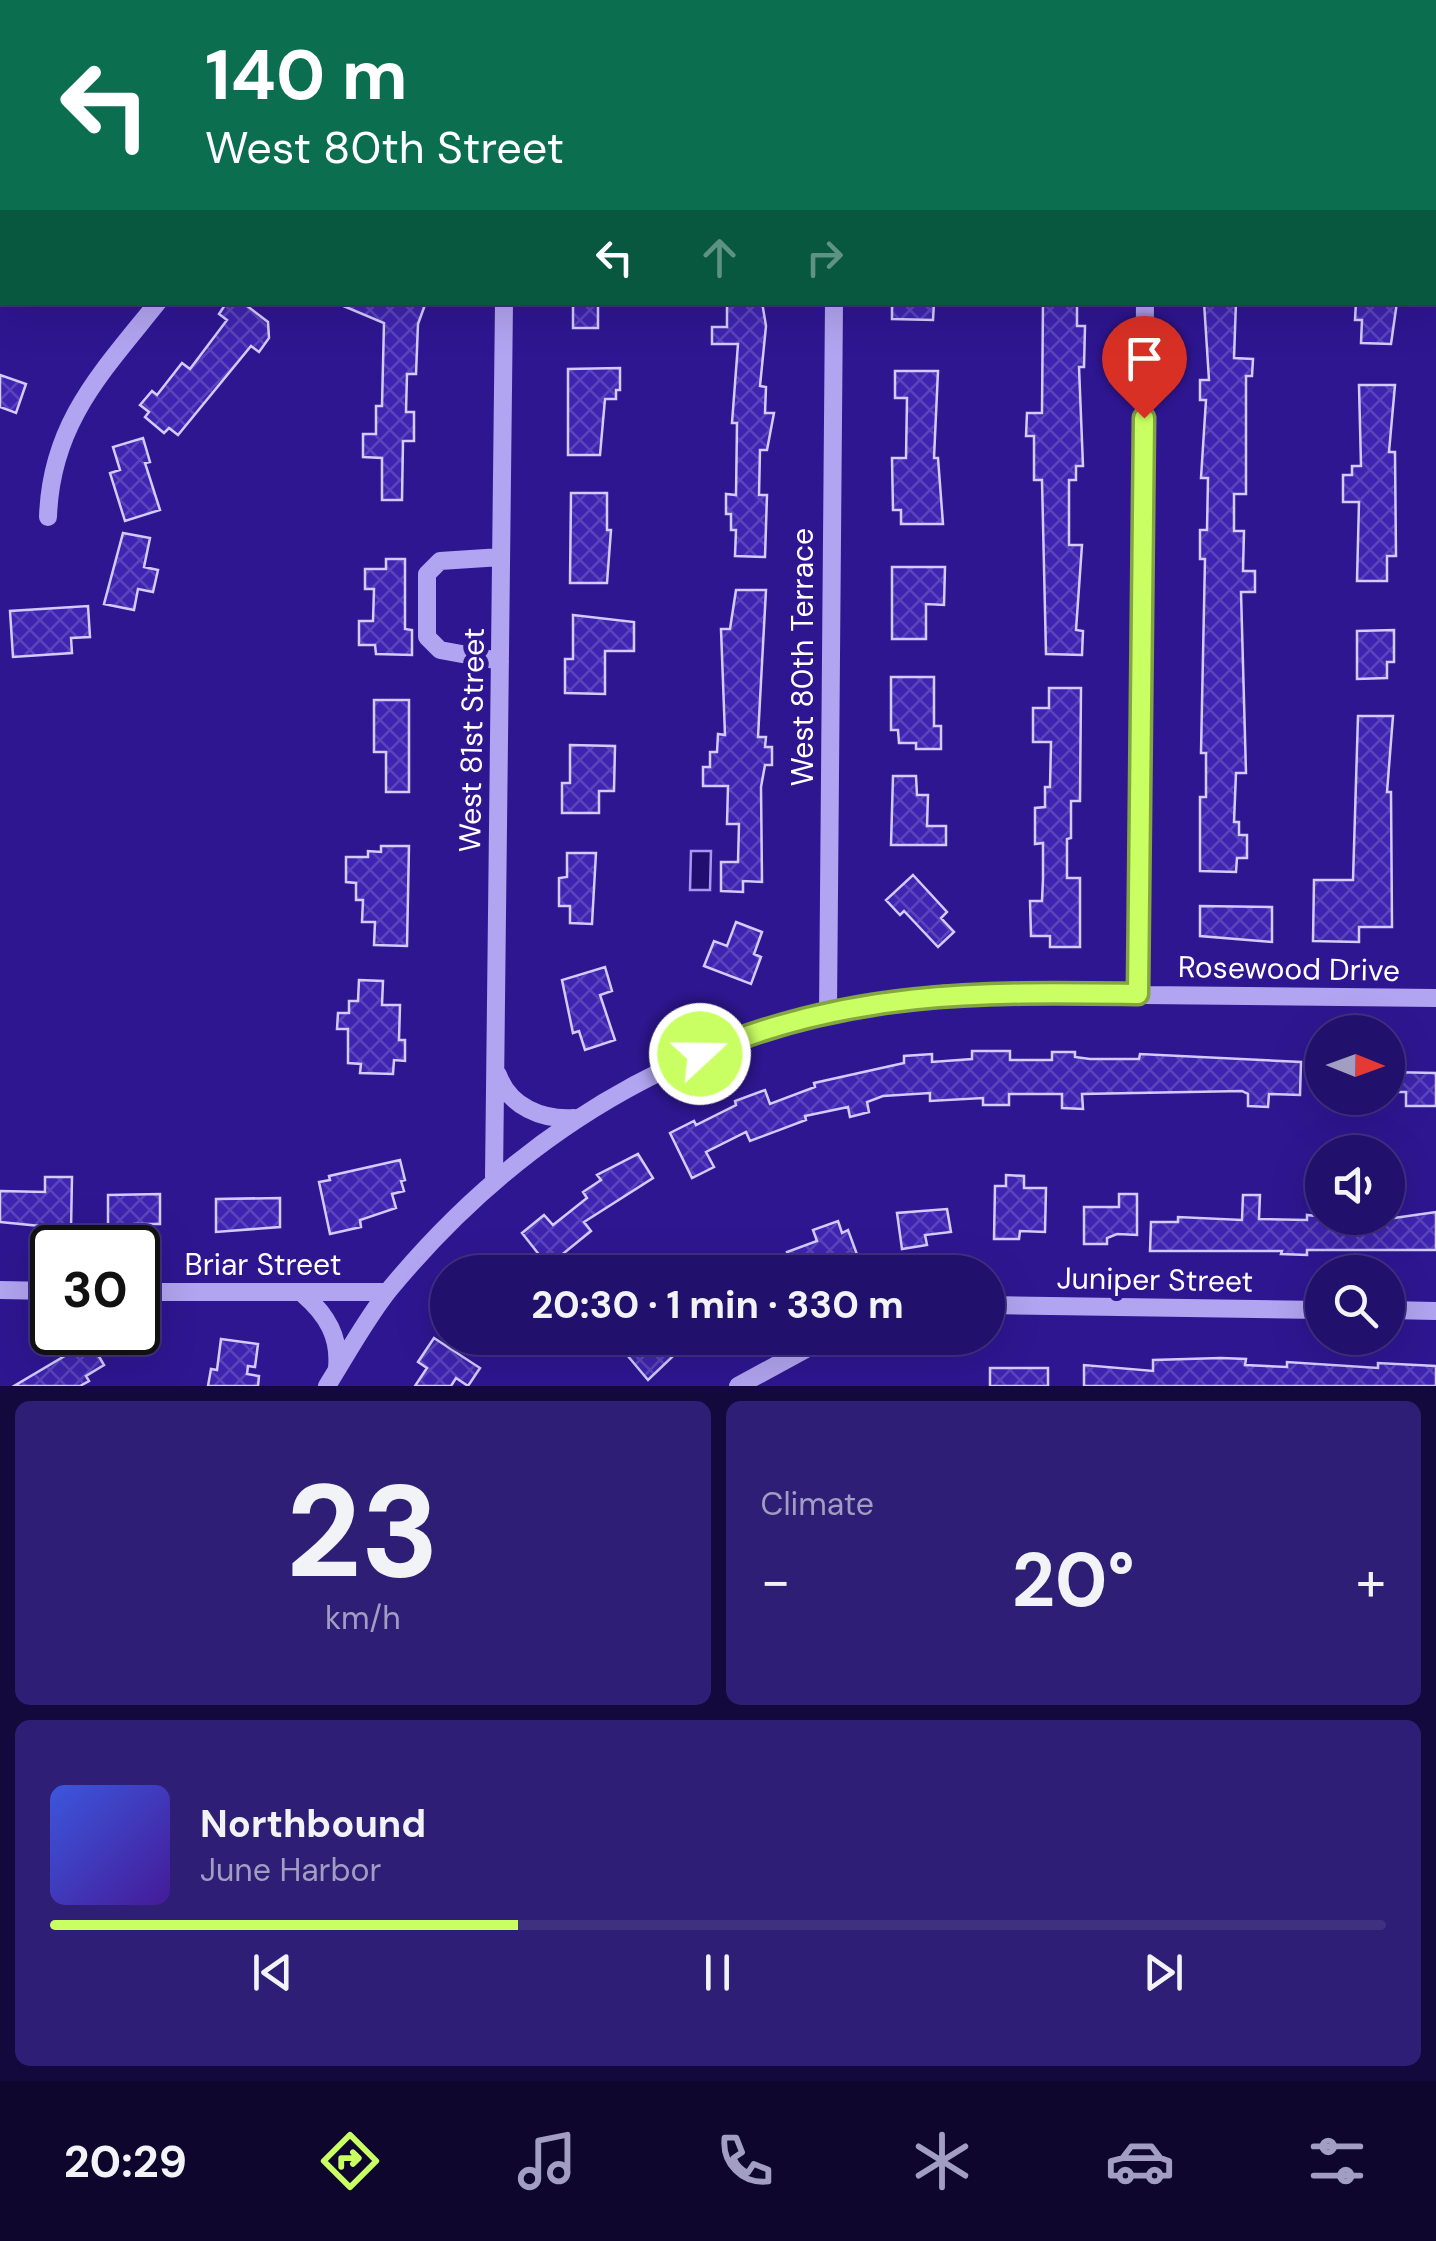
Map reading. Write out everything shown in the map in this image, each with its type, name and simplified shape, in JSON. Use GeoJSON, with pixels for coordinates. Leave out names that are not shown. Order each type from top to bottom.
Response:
{"type":"FeatureCollection","features":[{"type":"Feature","properties":{"kind":"street"},"geometry":{"type":"LineString","coordinates":[[48,517],[50,480],[63,430],[156,305]]}},
{"type":"Feature","properties":{"kind":"street","name":"West 81st Street"},"geometry":{"type":"LineString","coordinates":[[494,1178],[504,305]]}},
{"type":"Feature","properties":{"kind":"street","name":"West 80th Terrace"},"geometry":{"type":"LineString","coordinates":[[828,1012],[834,305]]}},
{"type":"Feature","properties":{"kind":"street"},"geometry":{"type":"LineString","coordinates":[[1138,994],[1145,305]]}},
{"type":"Feature","properties":{"kind":"street"},"geometry":{"type":"LineString","coordinates":[[500,662],[440,650],[428,637],[427,574],[440,561],[501,557]]}},
{"type":"Feature","properties":{"kind":"street","name":"Rosewood Drive"},"geometry":{"type":"LineString","coordinates":[[332,1378],[388,1292],[494,1178],[574,1118],[642,1079],[728,1042],[828,1012],[950,993],[1436,998]]}},
{"type":"Feature","properties":{"kind":"street"},"geometry":{"type":"LineString","coordinates":[[496,1068],[502,1085],[520,1104],[546,1117],[574,1118]]}},
{"type":"Feature","properties":{"kind":"street"},"geometry":{"type":"LineString","coordinates":[[4,1294],[30,1292]]}},
{"type":"Feature","properties":{"kind":"street","name":"Briar Street"},"geometry":{"type":"LineString","coordinates":[[160,1292],[388,1292]]}},
{"type":"Feature","properties":{"kind":"street"},"geometry":{"type":"LineString","coordinates":[[304,1294],[330,1325],[339,1352],[332,1378]]}},
{"type":"Feature","properties":{"kind":"street","name":"Juniper Street"},"geometry":{"type":"LineString","coordinates":[[1005,1306],[1305,1310]]}},
{"type":"Feature","properties":{"kind":"street"},"geometry":{"type":"LineString","coordinates":[[1405,1310],[1436,1311]]}},
{"type":"Feature","properties":{"kind":"street"},"geometry":{"type":"LineString","coordinates":[[738,1386],[795,1355]]}},
{"type":"Feature","properties":{"kind":"shaded area"},"geometry":{"type":"Polygon","coordinates":[[[691,851],[711,851],[710,890],[690,890],[691,851]]]}},
{"type":"Feature","properties":{"kind":"building"},"geometry":{"type":"Polygon","coordinates":[[[225,305],[246,305],[268,322],[269,338],[259,352],[251,346],[178,435],[169,428],[164,433],[145,417],[149,412],[140,405],[152,391],[157,395],[182,363],[190,369],[227,320],[219,314],[225,305]]]}},
{"type":"Feature","properties":{"kind":"building"},"geometry":{"type":"Polygon","coordinates":[[[341,305],[425,305],[418,324],[416,374],[407,374],[406,412],[414,412],[414,441],[403,441],[402,500],[382,500],[382,458],[363,457],[363,434],[376,434],[376,406],[382,406],[384,323],[341,305]]]}},
{"type":"Feature","properties":{"kind":"building"},"geometry":{"type":"Polygon","coordinates":[[[573,305],[598,305],[598,328],[573,328],[573,305]]]}},
{"type":"Feature","properties":{"kind":"building"},"geometry":{"type":"Polygon","coordinates":[[[727,305],[762,305],[766,326],[760,386],[766,387],[765,413],[774,413],[767,450],[760,450],[759,495],[767,495],[765,557],[735,556],[736,530],[731,530],[731,514],[726,514],[726,494],[736,495],[737,423],[732,423],[738,344],[712,344],[712,327],[727,327],[727,305]]]}},
{"type":"Feature","properties":{"kind":"building"},"geometry":{"type":"Polygon","coordinates":[[[892,305],[934,305],[933,320],[892,319],[892,305]]]}},
{"type":"Feature","properties":{"kind":"building"},"geometry":{"type":"Polygon","coordinates":[[[1043,305],[1077,305],[1077,326],[1085,326],[1084,367],[1079,367],[1083,466],[1076,466],[1076,480],[1069,480],[1069,545],[1082,545],[1076,630],[1083,631],[1082,655],[1046,654],[1042,480],[1034,480],[1034,436],[1026,436],[1027,413],[1042,413],[1043,305]]]}},
{"type":"Feature","properties":{"kind":"building"},"geometry":{"type":"Polygon","coordinates":[[[1204,305],[1236,305],[1234,358],[1253,359],[1252,376],[1246,376],[1246,494],[1234,494],[1234,531],[1244,531],[1243,571],[1255,571],[1255,592],[1241,592],[1246,773],[1236,773],[1234,822],[1239,822],[1239,835],[1247,835],[1247,858],[1237,858],[1236,872],[1200,871],[1200,797],[1206,797],[1206,753],[1201,753],[1205,559],[1200,559],[1200,530],[1207,530],[1208,478],[1201,478],[1206,400],[1200,400],[1200,380],[1209,380],[1204,305]]]}},
{"type":"Feature","properties":{"kind":"building"},"geometry":{"type":"Polygon","coordinates":[[[1356,305],[1397,305],[1391,344],[1361,343],[1362,320],[1355,320],[1356,305]]]}},
{"type":"Feature","properties":{"kind":"building"},"geometry":{"type":"Polygon","coordinates":[[[620,368],[616,399],[605,399],[600,455],[568,455],[568,369],[620,368]]]}},
{"type":"Feature","properties":{"kind":"building"},"geometry":{"type":"Polygon","coordinates":[[[895,371],[938,371],[934,458],[938,458],[943,524],[901,524],[901,510],[893,510],[892,458],[906,458],[907,398],[895,398],[895,371]]]}},
{"type":"Feature","properties":{"kind":"building"},"geometry":{"type":"Polygon","coordinates":[[[0,375],[26,384],[16,413],[0,407],[0,375]]]}},
{"type":"Feature","properties":{"kind":"building"},"geometry":{"type":"Polygon","coordinates":[[[1359,385],[1395,385],[1389,452],[1395,452],[1396,556],[1387,556],[1387,581],[1357,581],[1359,502],[1343,502],[1343,475],[1352,475],[1352,466],[1361,466],[1359,385]]]}},
{"type":"Feature","properties":{"kind":"building"},"geometry":{"type":"Polygon","coordinates":[[[143,438],[150,462],[145,463],[160,510],[125,521],[110,473],[120,470],[113,447],[143,438]]]}},
{"type":"Feature","properties":{"kind":"building"},"geometry":{"type":"Polygon","coordinates":[[[571,493],[607,493],[607,530],[611,530],[607,583],[570,583],[571,493]]]}},
{"type":"Feature","properties":{"kind":"building"},"geometry":{"type":"Polygon","coordinates":[[[123,533],[150,538],[144,567],[158,570],[153,592],[138,589],[134,610],[104,604],[123,533]]]}},
{"type":"Feature","properties":{"kind":"building"},"geometry":{"type":"Polygon","coordinates":[[[386,559],[405,559],[405,629],[412,630],[412,655],[376,654],[375,645],[359,645],[359,621],[373,621],[374,589],[365,589],[365,569],[386,569],[386,559]]]}},
{"type":"Feature","properties":{"kind":"building"},"geometry":{"type":"Polygon","coordinates":[[[892,567],[945,567],[944,605],[926,604],[926,639],[892,639],[892,567]]]}},
{"type":"Feature","properties":{"kind":"building"},"geometry":{"type":"Polygon","coordinates":[[[736,590],[766,590],[758,737],[766,737],[765,747],[772,747],[772,765],[765,765],[761,787],[762,882],[743,881],[743,892],[721,891],[721,862],[738,862],[739,824],[727,824],[728,786],[703,786],[703,767],[710,767],[710,752],[717,752],[718,734],[725,735],[721,629],[730,629],[736,590]]]}},
{"type":"Feature","properties":{"kind":"building"},"geometry":{"type":"Polygon","coordinates":[[[88,606],[90,637],[71,638],[72,653],[13,657],[10,611],[88,606]]]}},
{"type":"Feature","properties":{"kind":"building"},"geometry":{"type":"Polygon","coordinates":[[[573,615],[634,622],[634,651],[605,651],[605,694],[565,693],[565,659],[573,659],[573,615]]]}},
{"type":"Feature","properties":{"kind":"building"},"geometry":{"type":"Polygon","coordinates":[[[1394,630],[1394,662],[1387,662],[1387,678],[1357,679],[1357,631],[1394,630]]]}},
{"type":"Feature","properties":{"kind":"building"},"geometry":{"type":"Polygon","coordinates":[[[891,677],[934,677],[934,726],[941,726],[941,749],[916,749],[916,743],[899,743],[898,730],[891,730],[891,677]]]}},
{"type":"Feature","properties":{"kind":"building"},"geometry":{"type":"Polygon","coordinates":[[[1049,688],[1081,688],[1080,801],[1071,801],[1071,838],[1067,839],[1067,878],[1080,878],[1080,947],[1050,947],[1050,936],[1031,936],[1030,901],[1042,901],[1043,879],[1043,843],[1035,844],[1035,808],[1045,807],[1045,787],[1050,787],[1051,742],[1033,742],[1033,708],[1049,708],[1049,688]]]}},
{"type":"Feature","properties":{"kind":"building"},"geometry":{"type":"Polygon","coordinates":[[[374,700],[409,700],[409,792],[386,792],[386,752],[374,752],[374,700]]]}},
{"type":"Feature","properties":{"kind":"building"},"geometry":{"type":"Polygon","coordinates":[[[1358,716],[1393,716],[1387,792],[1391,792],[1392,927],[1359,927],[1359,942],[1313,941],[1314,880],[1353,880],[1358,716]]]}},
{"type":"Feature","properties":{"kind":"building"},"geometry":{"type":"Polygon","coordinates":[[[570,745],[615,746],[614,791],[599,791],[599,813],[562,813],[562,783],[570,783],[570,745]]]}},
{"type":"Feature","properties":{"kind":"building"},"geometry":{"type":"Polygon","coordinates":[[[893,776],[916,776],[917,795],[928,795],[927,826],[946,826],[946,845],[891,845],[893,776]]]}},
{"type":"Feature","properties":{"kind":"building"},"geometry":{"type":"Polygon","coordinates":[[[381,846],[409,846],[407,946],[374,945],[375,922],[362,922],[363,900],[356,900],[356,883],[346,882],[346,857],[368,857],[368,851],[381,852],[381,846]]]}},
{"type":"Feature","properties":{"kind":"building"},"geometry":{"type":"Polygon","coordinates":[[[567,853],[596,853],[592,924],[570,923],[570,906],[559,906],[559,878],[567,877],[567,853]]]}},
{"type":"Feature","properties":{"kind":"building"},"geometry":{"type":"Polygon","coordinates":[[[913,875],[947,912],[941,918],[954,932],[938,947],[904,911],[900,915],[886,900],[913,875]]]}},
{"type":"Feature","properties":{"kind":"building"},"geometry":{"type":"Polygon","coordinates":[[[1200,906],[1272,907],[1272,942],[1200,936],[1200,906]]]}},
{"type":"Feature","properties":{"kind":"building"},"geometry":{"type":"Polygon","coordinates":[[[736,922],[762,932],[754,954],[761,957],[751,984],[704,966],[714,941],[727,946],[736,922]]]}},
{"type":"Feature","properties":{"kind":"building"},"geometry":{"type":"Polygon","coordinates":[[[605,967],[612,991],[600,995],[615,1040],[585,1050],[579,1031],[573,1033],[562,980],[605,967]]]}},
{"type":"Feature","properties":{"kind":"building"},"geometry":{"type":"Polygon","coordinates":[[[359,980],[383,981],[382,1005],[400,1005],[399,1040],[405,1040],[405,1061],[394,1060],[393,1074],[360,1073],[361,1064],[348,1063],[348,1029],[337,1029],[338,1013],[349,1013],[349,1001],[358,1001],[359,980]]]}},
{"type":"Feature","properties":{"kind":"building"},"geometry":{"type":"Polygon","coordinates":[[[972,1051],[1010,1051],[1010,1060],[1052,1060],[1052,1052],[1075,1052],[1075,1057],[1090,1059],[1139,1059],[1140,1054],[1301,1062],[1300,1095],[1269,1094],[1268,1107],[1248,1106],[1248,1094],[1242,1091],[1082,1094],[1083,1109],[1062,1108],[1062,1094],[1009,1094],[1009,1105],[983,1105],[983,1098],[930,1101],[930,1093],[883,1096],[867,1102],[869,1112],[850,1117],[848,1107],[805,1116],[806,1120],[750,1141],[746,1132],[706,1152],[714,1167],[692,1178],[670,1133],[694,1121],[696,1125],[736,1105],[735,1101],[765,1090],[770,1104],[815,1087],[814,1083],[904,1063],[904,1056],[932,1054],[932,1062],[972,1059],[972,1051]]]}},
{"type":"Feature","properties":{"kind":"building"},"geometry":{"type":"Polygon","coordinates":[[[1405,1072],[1436,1073],[1436,1106],[1406,1106],[1405,1072]]]}},
{"type":"Feature","properties":{"kind":"building"},"geometry":{"type":"Polygon","coordinates":[[[638,1154],[653,1178],[584,1222],[591,1231],[562,1255],[539,1255],[522,1233],[544,1215],[553,1225],[587,1198],[583,1192],[601,1180],[597,1175],[638,1154]]]}},
{"type":"Feature","properties":{"kind":"building"},"geometry":{"type":"Polygon","coordinates":[[[400,1160],[405,1180],[401,1181],[404,1191],[392,1194],[396,1208],[360,1220],[361,1227],[330,1234],[319,1182],[330,1180],[329,1176],[400,1160]]]}},
{"type":"Feature","properties":{"kind":"building"},"geometry":{"type":"Polygon","coordinates":[[[1006,1175],[1024,1176],[1024,1188],[1046,1188],[1045,1232],[1020,1231],[1019,1239],[994,1239],[995,1186],[1006,1186],[1006,1175]]]}},
{"type":"Feature","properties":{"kind":"building"},"geometry":{"type":"Polygon","coordinates":[[[45,1177],[72,1177],[71,1225],[0,1222],[0,1191],[45,1192],[45,1177]]]}},
{"type":"Feature","properties":{"kind":"building"},"geometry":{"type":"Polygon","coordinates":[[[160,1194],[160,1224],[108,1225],[108,1195],[160,1194]]]}},
{"type":"Feature","properties":{"kind":"building"},"geometry":{"type":"Polygon","coordinates":[[[1119,1194],[1137,1194],[1137,1235],[1117,1234],[1107,1238],[1107,1244],[1084,1244],[1084,1207],[1119,1207],[1119,1194]]]}},
{"type":"Feature","properties":{"kind":"building"},"geometry":{"type":"Polygon","coordinates":[[[1243,1195],[1260,1195],[1259,1219],[1305,1220],[1305,1235],[1405,1235],[1405,1216],[1436,1212],[1436,1250],[1307,1250],[1307,1255],[1281,1254],[1282,1251],[1150,1251],[1151,1222],[1178,1222],[1178,1217],[1242,1220],[1243,1195]]]}},
{"type":"Feature","properties":{"kind":"building"},"geometry":{"type":"Polygon","coordinates":[[[280,1198],[280,1227],[216,1232],[216,1199],[280,1198]]]}},
{"type":"Feature","properties":{"kind":"building"},"geometry":{"type":"Polygon","coordinates":[[[947,1209],[951,1232],[925,1235],[927,1245],[902,1249],[897,1213],[947,1209]]]}},
{"type":"Feature","properties":{"kind":"building"},"geometry":{"type":"Polygon","coordinates":[[[838,1221],[842,1233],[848,1230],[857,1255],[788,1255],[787,1252],[817,1241],[813,1230],[838,1221]]]}},
{"type":"Feature","properties":{"kind":"building"},"geometry":{"type":"Polygon","coordinates":[[[221,1339],[258,1344],[255,1367],[248,1366],[247,1374],[259,1376],[258,1386],[208,1386],[211,1369],[217,1370],[221,1339]]]}},
{"type":"Feature","properties":{"kind":"building"},"geometry":{"type":"Polygon","coordinates":[[[430,1344],[430,1355],[460,1355],[480,1368],[468,1386],[456,1378],[451,1386],[415,1386],[427,1368],[418,1362],[430,1344]]]}},
{"type":"Feature","properties":{"kind":"building"},"geometry":{"type":"Polygon","coordinates":[[[66,1355],[98,1355],[104,1365],[86,1376],[89,1381],[80,1386],[14,1386],[66,1355]]]}},
{"type":"Feature","properties":{"kind":"building"},"geometry":{"type":"Polygon","coordinates":[[[627,1355],[674,1355],[648,1380],[627,1355]]]}},
{"type":"Feature","properties":{"kind":"building"},"geometry":{"type":"Polygon","coordinates":[[[1246,1359],[1245,1365],[1287,1367],[1287,1362],[1378,1368],[1378,1363],[1436,1366],[1436,1386],[1084,1386],[1084,1365],[1153,1371],[1153,1360],[1246,1359]]]}},
{"type":"Feature","properties":{"kind":"building"},"geometry":{"type":"Polygon","coordinates":[[[990,1368],[1048,1368],[1048,1386],[990,1386],[990,1368]]]}},
{"type":"Feature","properties":{"kind":"route"},"geometry":{"type":"LineString","coordinates":[[700,1054],[796,1018],[899,998],[1007,992],[1138,994],[1144,418]]}}]}
